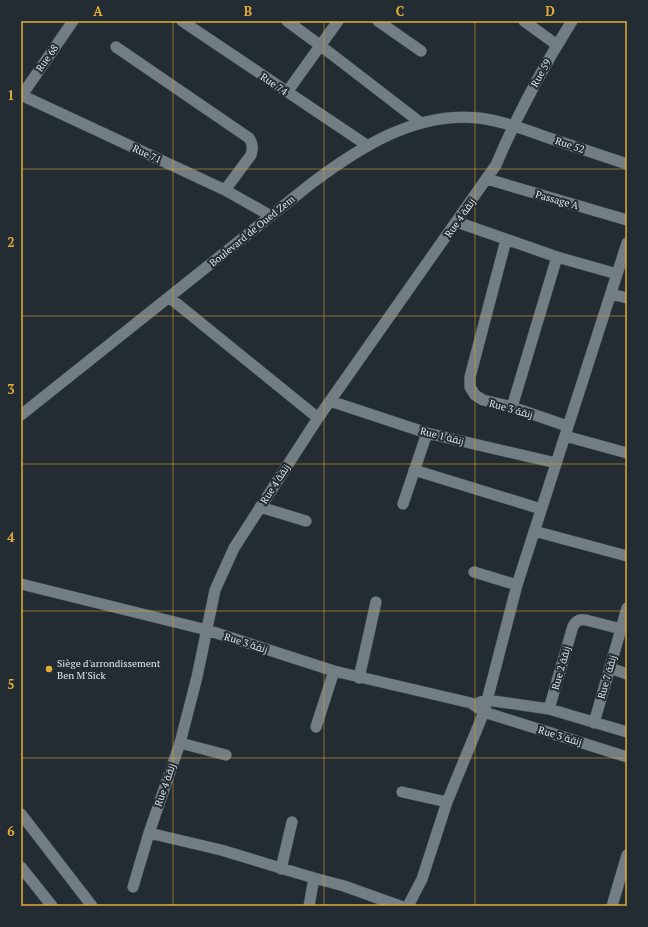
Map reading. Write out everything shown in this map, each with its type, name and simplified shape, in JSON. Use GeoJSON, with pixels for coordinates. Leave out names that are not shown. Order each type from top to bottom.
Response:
{"type":"FeatureCollection","features":[{"type":"Feature","properties":{"kind":"street","name":"Rue 68"},"geometry":{"type":"LineString","coordinates":[[21,95],[73,21]]}},
{"type":"Feature","properties":{"kind":"street","name":"Rue 74"},"geometry":{"type":"LineString","coordinates":[[182,21],[368,146]]}},
{"type":"Feature","properties":{"kind":"street"},"geometry":{"type":"LineString","coordinates":[[287,21],[421,123]]}},
{"type":"Feature","properties":{"kind":"street"},"geometry":{"type":"LineString","coordinates":[[287,92],[338,21]]}},
{"type":"Feature","properties":{"kind":"street"},"geometry":{"type":"LineString","coordinates":[[378,21],[420,51]]}},
{"type":"Feature","properties":{"kind":"street"},"geometry":{"type":"LineString","coordinates":[[524,21],[557,45]]}},
{"type":"Feature","properties":{"kind":"street","name":"Rue 59"},"geometry":{"type":"LineString","coordinates":[[513,125],[557,45],[572,21]]}},
{"type":"Feature","properties":{"kind":"street"},"geometry":{"type":"LineString","coordinates":[[116,47],[249,138],[253,149],[251,155],[224,190]]}},
{"type":"Feature","properties":{"kind":"street","name":"Rue 71"},"geometry":{"type":"LineString","coordinates":[[21,95],[224,190],[271,216]]}},
{"type":"Feature","properties":{"kind":"street","name":"Boulevard de Oued Zem"},"geometry":{"type":"LineString","coordinates":[[21,415],[329,170],[368,146],[397,131],[421,123],[449,118],[492,120],[513,125]]}},
{"type":"Feature","properties":{"kind":"street","name":"Rue 52"},"geometry":{"type":"LineString","coordinates":[[513,125],[627,164]]}},
{"type":"Feature","properties":{"kind":"street","name":"Rue 4 زنقة"},"geometry":{"type":"LineString","coordinates":[[133,887],[149,833],[180,743],[197,677],[215,590],[234,548],[318,418],[487,179],[496,165],[513,125]]}},
{"type":"Feature","properties":{"kind":"street","name":"Passage A"},"geometry":{"type":"LineString","coordinates":[[487,179],[627,220]]}},
{"type":"Feature","properties":{"kind":"street"},"geometry":{"type":"LineString","coordinates":[[457,222],[557,257],[617,274]]}},
{"type":"Feature","properties":{"kind":"street","name":"Rue 3 زنقة"},"geometry":{"type":"LineString","coordinates":[[506,240],[470,377],[470,387],[475,395],[483,400],[512,407],[566,431],[627,452]]}},
{"type":"Feature","properties":{"kind":"street"},"geometry":{"type":"LineString","coordinates":[[408,906],[422,879],[447,802],[484,712],[517,586],[534,530],[627,243]]}},
{"type":"Feature","properties":{"kind":"street"},"geometry":{"type":"LineString","coordinates":[[512,407],[557,257]]}},
{"type":"Feature","properties":{"kind":"street"},"geometry":{"type":"LineString","coordinates":[[610,294],[627,298]]}},
{"type":"Feature","properties":{"kind":"street"},"geometry":{"type":"LineString","coordinates":[[170,298],[318,418]]}},
{"type":"Feature","properties":{"kind":"street","name":"Rue 1 زنقة"},"geometry":{"type":"LineString","coordinates":[[330,401],[426,433],[556,463]]}},
{"type":"Feature","properties":{"kind":"street"},"geometry":{"type":"LineString","coordinates":[[403,504],[426,433]]}},
{"type":"Feature","properties":{"kind":"street"},"geometry":{"type":"LineString","coordinates":[[414,470],[541,509]]}},
{"type":"Feature","properties":{"kind":"street"},"geometry":{"type":"LineString","coordinates":[[260,507],[306,521]]}},
{"type":"Feature","properties":{"kind":"street"},"geometry":{"type":"LineString","coordinates":[[534,530],[627,556]]}},
{"type":"Feature","properties":{"kind":"street"},"geometry":{"type":"LineString","coordinates":[[474,572],[517,586]]}},
{"type":"Feature","properties":{"kind":"street","name":"Rue 3 زنقة"},"geometry":{"type":"LineString","coordinates":[[21,584],[207,630],[359,678],[471,703],[484,712],[627,756]]}},
{"type":"Feature","properties":{"kind":"street"},"geometry":{"type":"LineString","coordinates":[[359,678],[376,602]]}},
{"type":"Feature","properties":{"kind":"street","name":"Rue 7 زنقة"},"geometry":{"type":"LineString","coordinates":[[594,723],[627,608]]}},
{"type":"Feature","properties":{"kind":"street","name":"Rue 2 زنقة"},"geometry":{"type":"LineString","coordinates":[[549,709],[573,626],[576,622],[581,620],[623,626]]}},
{"type":"Feature","properties":{"kind":"street"},"geometry":{"type":"LineString","coordinates":[[610,668],[627,674]]}},
{"type":"Feature","properties":{"kind":"street"},"geometry":{"type":"LineString","coordinates":[[316,727],[334,671]]}},
{"type":"Feature","properties":{"kind":"street","name":"Rue 3 زنقة"},"geometry":{"type":"LineString","coordinates":[[471,703],[487,700],[549,709],[627,732]]}},
{"type":"Feature","properties":{"kind":"street"},"geometry":{"type":"LineString","coordinates":[[180,743],[226,755]]}},
{"type":"Feature","properties":{"kind":"street"},"geometry":{"type":"LineString","coordinates":[[402,792],[447,802]]}},
{"type":"Feature","properties":{"kind":"street"},"geometry":{"type":"LineString","coordinates":[[21,814],[92,906]]}},
{"type":"Feature","properties":{"kind":"street"},"geometry":{"type":"LineString","coordinates":[[281,868],[292,822]]}},
{"type":"Feature","properties":{"kind":"street"},"geometry":{"type":"LineString","coordinates":[[149,833],[221,850],[344,886],[400,906]]}},
{"type":"Feature","properties":{"kind":"street"},"geometry":{"type":"LineString","coordinates":[[612,906],[623,880],[627,855]]}},
{"type":"Feature","properties":{"kind":"street"},"geometry":{"type":"LineString","coordinates":[[21,867],[52,906]]}},
{"type":"Feature","properties":{"kind":"street"},"geometry":{"type":"LineString","coordinates":[[309,906],[314,878]]}},
{"type":"Feature","properties":{"kind":"place","name":"Siège d'arrondissement Ben M'Sick"},"geometry":{"type":"Point","coordinates":[49,669]}}]}
